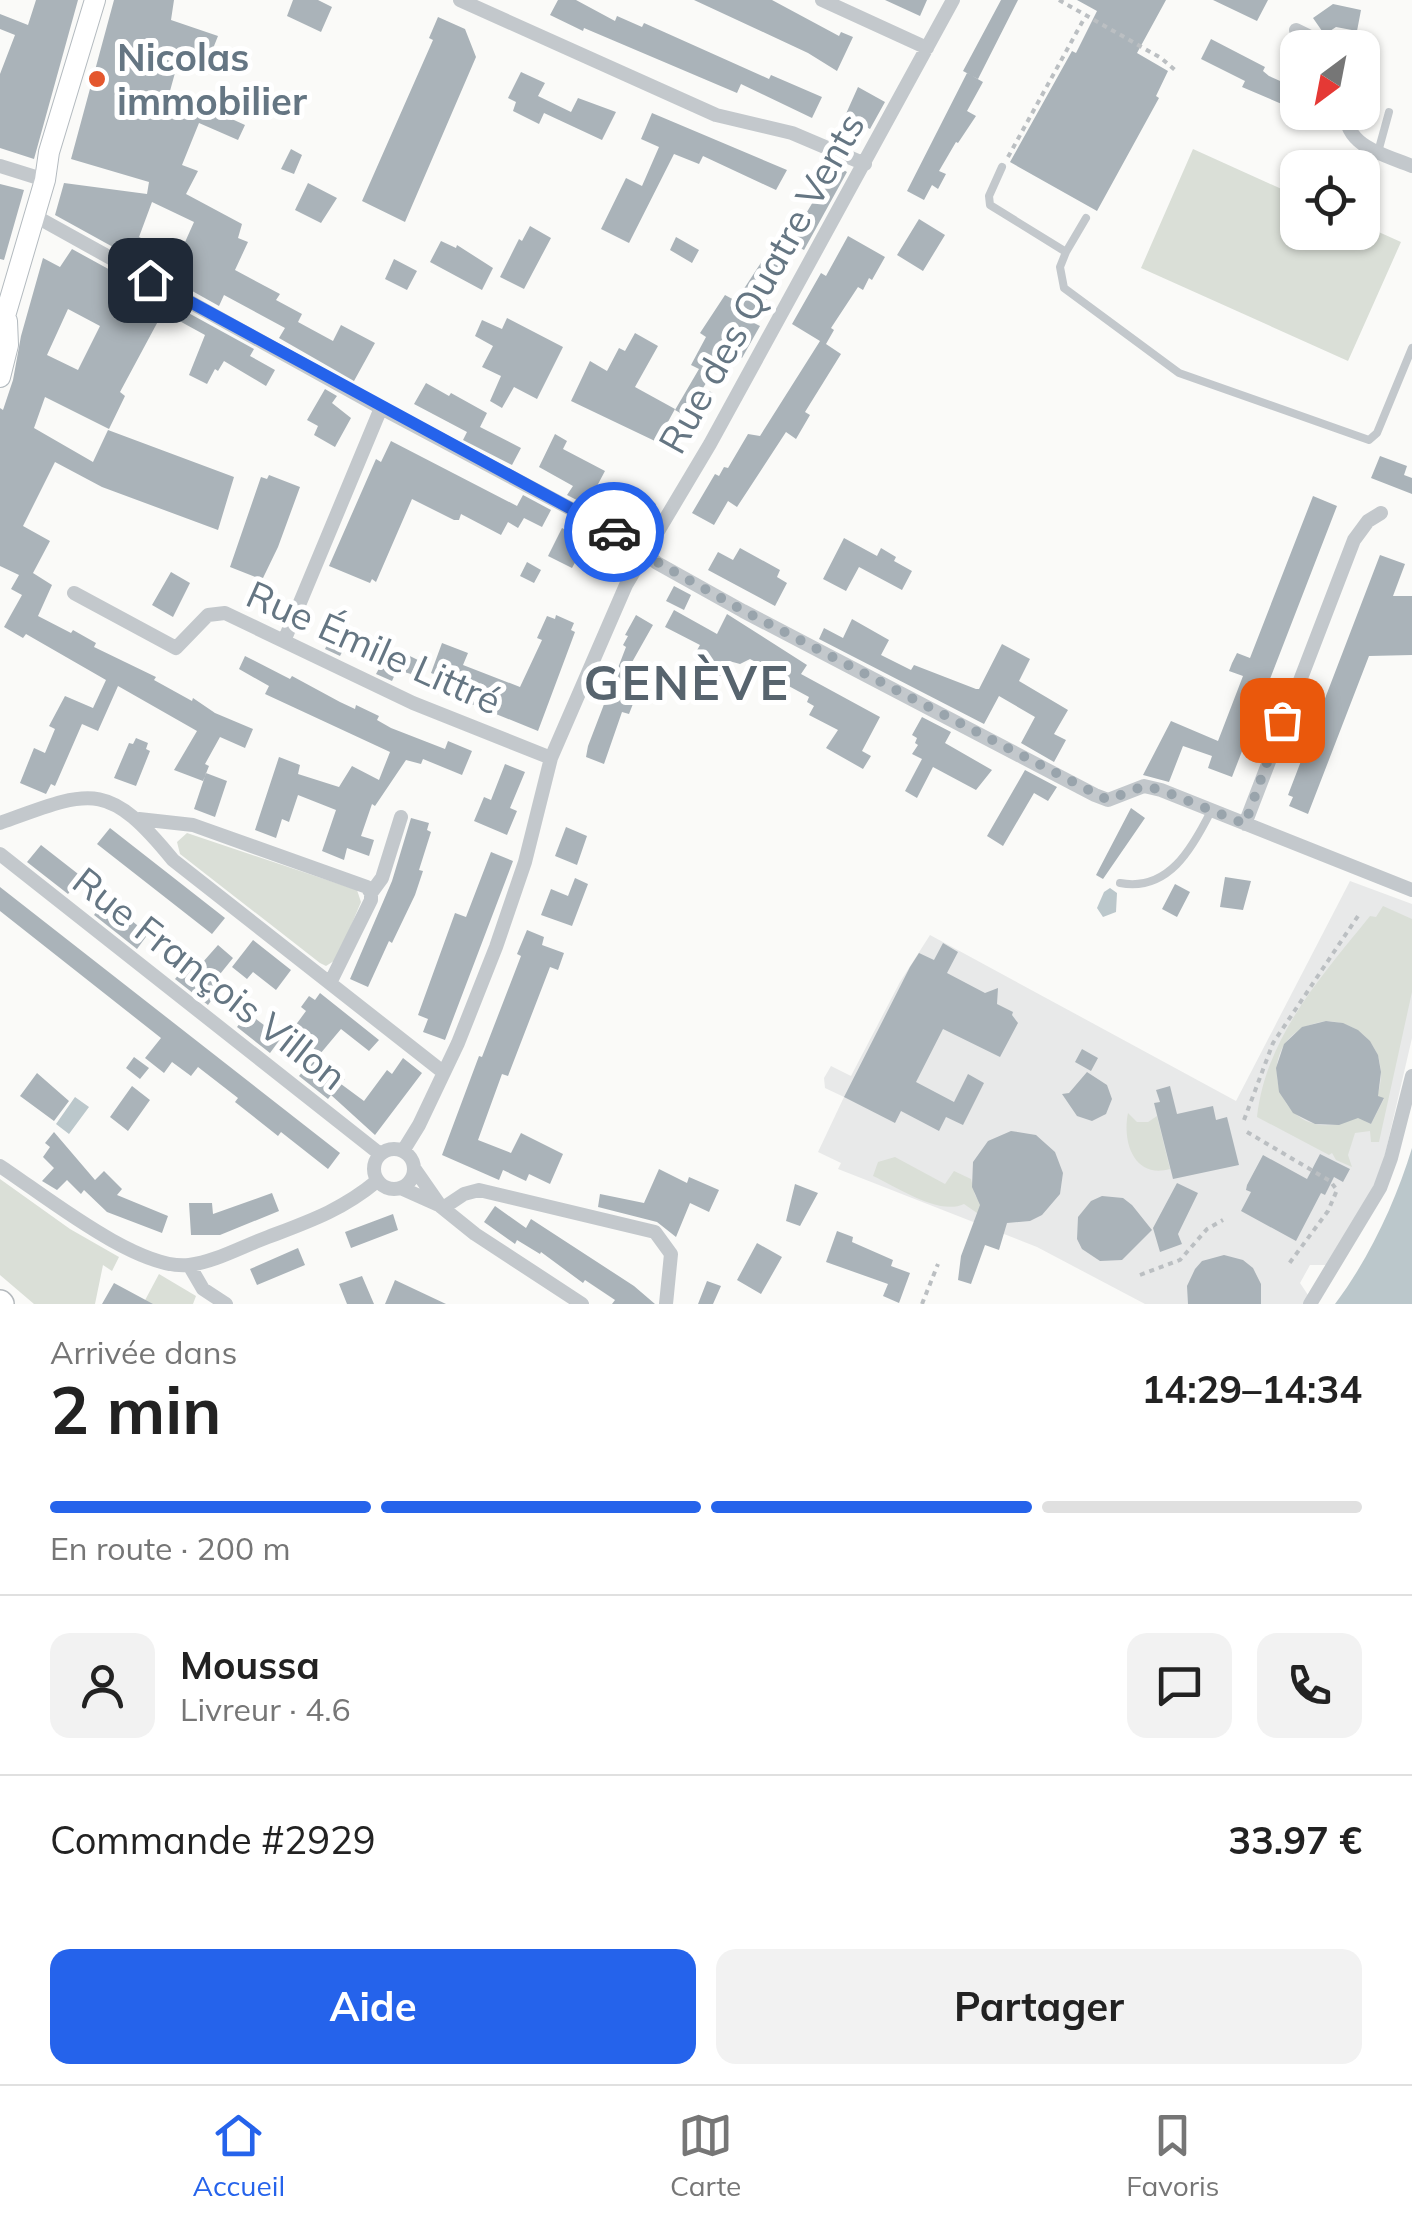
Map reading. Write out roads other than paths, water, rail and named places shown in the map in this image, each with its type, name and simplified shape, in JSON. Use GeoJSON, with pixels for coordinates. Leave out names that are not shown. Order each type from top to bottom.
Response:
{"type":"FeatureCollection","features":[{"type":"Feature","properties":{"kind":"main road"},"geometry":{"type":"LineString","coordinates":[[0,377],[8,345],[3,326],[45,180],[61,160],[71,86],[95,0]]}},
{"type":"Feature","properties":{"kind":"street"},"geometry":{"type":"LineString","coordinates":[[460,0],[716,115],[792,133],[865,164]]}},
{"type":"Feature","properties":{"kind":"street"},"geometry":{"type":"LineString","coordinates":[[822,0],[927,48]]}},
{"type":"Feature","properties":{"kind":"street","name":"Rue des Quatre Vents"},"geometry":{"type":"LineString","coordinates":[[403,1151],[419,1125],[496,947],[525,862],[551,758],[626,585],[710,444],[953,0]]}},
{"type":"Feature","properties":{"kind":"street"},"geometry":{"type":"LineString","coordinates":[[1348,130],[1374,150]]}},
{"type":"Feature","properties":{"kind":"street"},"geometry":{"type":"LineString","coordinates":[[1380,153],[1412,166]]}},
{"type":"Feature","properties":{"kind":"street"},"geometry":{"type":"LineString","coordinates":[[0,166],[45,180]]}},
{"type":"Feature","properties":{"kind":"street"},"geometry":{"type":"LineString","coordinates":[[35,216],[622,536],[744,611],[1095,795],[1108,800],[1144,786],[1412,890]]}},
{"type":"Feature","properties":{"kind":"street"},"geometry":{"type":"LineString","coordinates":[[284,641],[382,408]]}},
{"type":"Feature","properties":{"kind":"street"},"geometry":{"type":"LineString","coordinates":[[1245,824],[1354,540],[1368,521],[1382,514]]}},
{"type":"Feature","properties":{"kind":"street","name":"Rue Émile Littré"},"geometry":{"type":"LineString","coordinates":[[74,593],[176,648],[208,615],[225,613],[413,702],[551,758]]}},
{"type":"Feature","properties":{"kind":"street"},"geometry":{"type":"LineString","coordinates":[[0,823],[73,796],[102,800],[139,819],[193,825],[360,882],[371,893]]}},
{"type":"Feature","properties":{"kind":"street"},"geometry":{"type":"LineString","coordinates":[[330,983],[371,893],[382,878],[401,817]]}},
{"type":"Feature","properties":{"kind":"street"},"geometry":{"type":"LineString","coordinates":[[139,819],[173,860],[443,1072]]}},
{"type":"Feature","properties":{"kind":"street","name":"Rue François Villon"},"geometry":{"type":"LineString","coordinates":[[0,854],[380,1154]]}},
{"type":"Feature","properties":{"kind":"street"},"geometry":{"type":"LineString","coordinates":[[1310,1304],[1380,1188],[1412,1076]]}},
{"type":"Feature","properties":{"kind":"street"},"geometry":{"type":"LineString","coordinates":[[441,1206],[400,1188],[385,1188],[377,1181],[373,1167],[380,1154],[393,1148],[403,1151],[441,1206],[475,1234],[582,1304]]}},
{"type":"Feature","properties":{"kind":"street"},"geometry":{"type":"LineString","coordinates":[[0,1166],[113,1240],[158,1261],[188,1265],[338,1210],[377,1181]]}},
{"type":"Feature","properties":{"kind":"street"},"geometry":{"type":"LineString","coordinates":[[400,1188],[411,1180],[414,1168]]}},
{"type":"Feature","properties":{"kind":"street"},"geometry":{"type":"LineString","coordinates":[[441,1206],[479,1190],[655,1232],[671,1254],[666,1304]]}},
{"type":"Feature","properties":{"kind":"street"},"geometry":{"type":"LineString","coordinates":[[188,1265],[202,1289],[226,1304]]}},
{"type":"Feature","properties":{"kind":"lane"},"geometry":{"type":"LineString","coordinates":[[1379,150],[1390,112]]}},
{"type":"Feature","properties":{"kind":"lane"},"geometry":{"type":"LineString","coordinates":[[1002,167],[988,196],[990,204],[1066,252]]}},
{"type":"Feature","properties":{"kind":"lane"},"geometry":{"type":"LineString","coordinates":[[1086,218],[1060,267],[1064,288],[1179,372],[1368,440],[1377,433],[1412,348]]}},
{"type":"Feature","properties":{"kind":"lane"},"geometry":{"type":"LineString","coordinates":[[1120,882],[1151,884],[1166,874],[1192,844],[1211,810]]}},
{"type":"Feature","properties":{"kind":"place","name":"Nicolas immobilier"},"geometry":{"type":"Point","coordinates":[97,79]}},
{"type":"Feature","properties":{"kind":"district","name":"GENÈVE"},"geometry":{"type":"Point","coordinates":[687,682]}}]}
